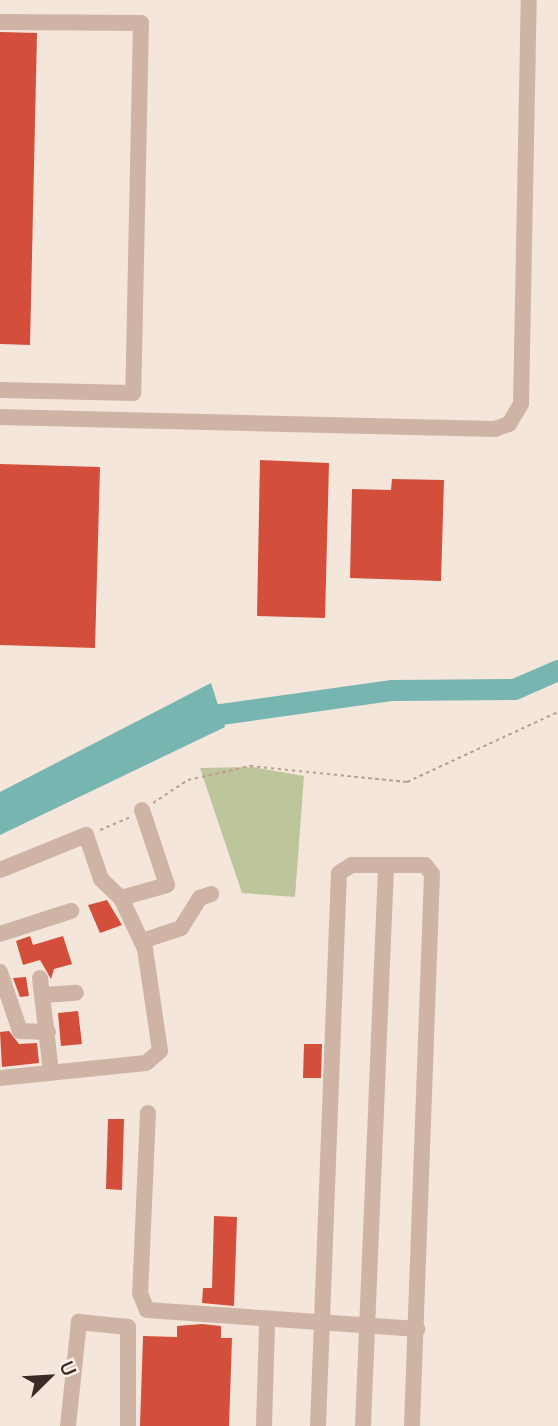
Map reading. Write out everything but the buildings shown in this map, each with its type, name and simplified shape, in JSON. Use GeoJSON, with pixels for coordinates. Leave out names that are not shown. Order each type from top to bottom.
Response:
{"type":"FeatureCollection","features":[{"type":"Feature","properties":{"kind":"street"},"geometry":{"type":"LineString","coordinates":[[0,417],[495,429],[509,424],[521,404],[529,0]]}},
{"type":"Feature","properties":{"kind":"street"},"geometry":{"type":"LineString","coordinates":[[0,22],[141,23],[133,393],[0,390]]}},
{"type":"Feature","properties":{"kind":"street"},"geometry":{"type":"LineString","coordinates":[[121,898],[167,885],[142,810]]}},
{"type":"Feature","properties":{"kind":"street"},"geometry":{"type":"LineString","coordinates":[[0,870],[86,835],[104,883],[121,898],[142,941],[157,1059],[0,1079]]}},
{"type":"Feature","properties":{"kind":"street"},"geometry":{"type":"LineString","coordinates":[[318,1426],[339,873],[352,865],[425,865],[432,874],[412,1426]]}},
{"type":"Feature","properties":{"kind":"street"},"geometry":{"type":"LineString","coordinates":[[363,1426],[386,867]]}},
{"type":"Feature","properties":{"kind":"street"},"geometry":{"type":"LineString","coordinates":[[142,941],[181,928],[196,902],[211,894]]}},
{"type":"Feature","properties":{"kind":"street"},"geometry":{"type":"LineString","coordinates":[[0,934],[71,911]]}},
{"type":"Feature","properties":{"kind":"street"},"geometry":{"type":"LineString","coordinates":[[0,972],[20,1031],[48,1032]]}},
{"type":"Feature","properties":{"kind":"street"},"geometry":{"type":"LineString","coordinates":[[40,978],[51,1071]]}},
{"type":"Feature","properties":{"kind":"street"},"geometry":{"type":"LineString","coordinates":[[44,995],[76,993]]}},
{"type":"Feature","properties":{"kind":"street"},"geometry":{"type":"LineString","coordinates":[[148,1112],[140,1303],[156,1312],[321,1327],[417,1329]]}},
{"type":"Feature","properties":{"kind":"street"},"geometry":{"type":"LineString","coordinates":[[68,1426],[79,1322],[128,1327],[128,1426]]}},
{"type":"Feature","properties":{"kind":"street"},"geometry":{"type":"LineString","coordinates":[[264,1426],[267,1322]]}},
{"type":"Feature","properties":{"kind":"path"},"geometry":{"type":"LineString","coordinates":[[86,835],[142,810],[188,780],[237,767],[407,782],[558,712]]}},
{"type":"Feature","properties":{"kind":"green space"},"geometry":{"type":"Polygon","coordinates":[[[253,767],[304,776],[295,897],[242,893],[200,768],[253,767]]]}},
{"type":"Feature","properties":{"kind":"water"},"geometry":{"type":"Polygon","coordinates":[[[211,683],[225,727],[0,835],[0,792],[211,683]]]}},
{"type":"Feature","properties":{"kind":"waterway"},"geometry":{"type":"LineString","coordinates":[[192,718],[392,690],[514,689],[558,670]]}}]}
